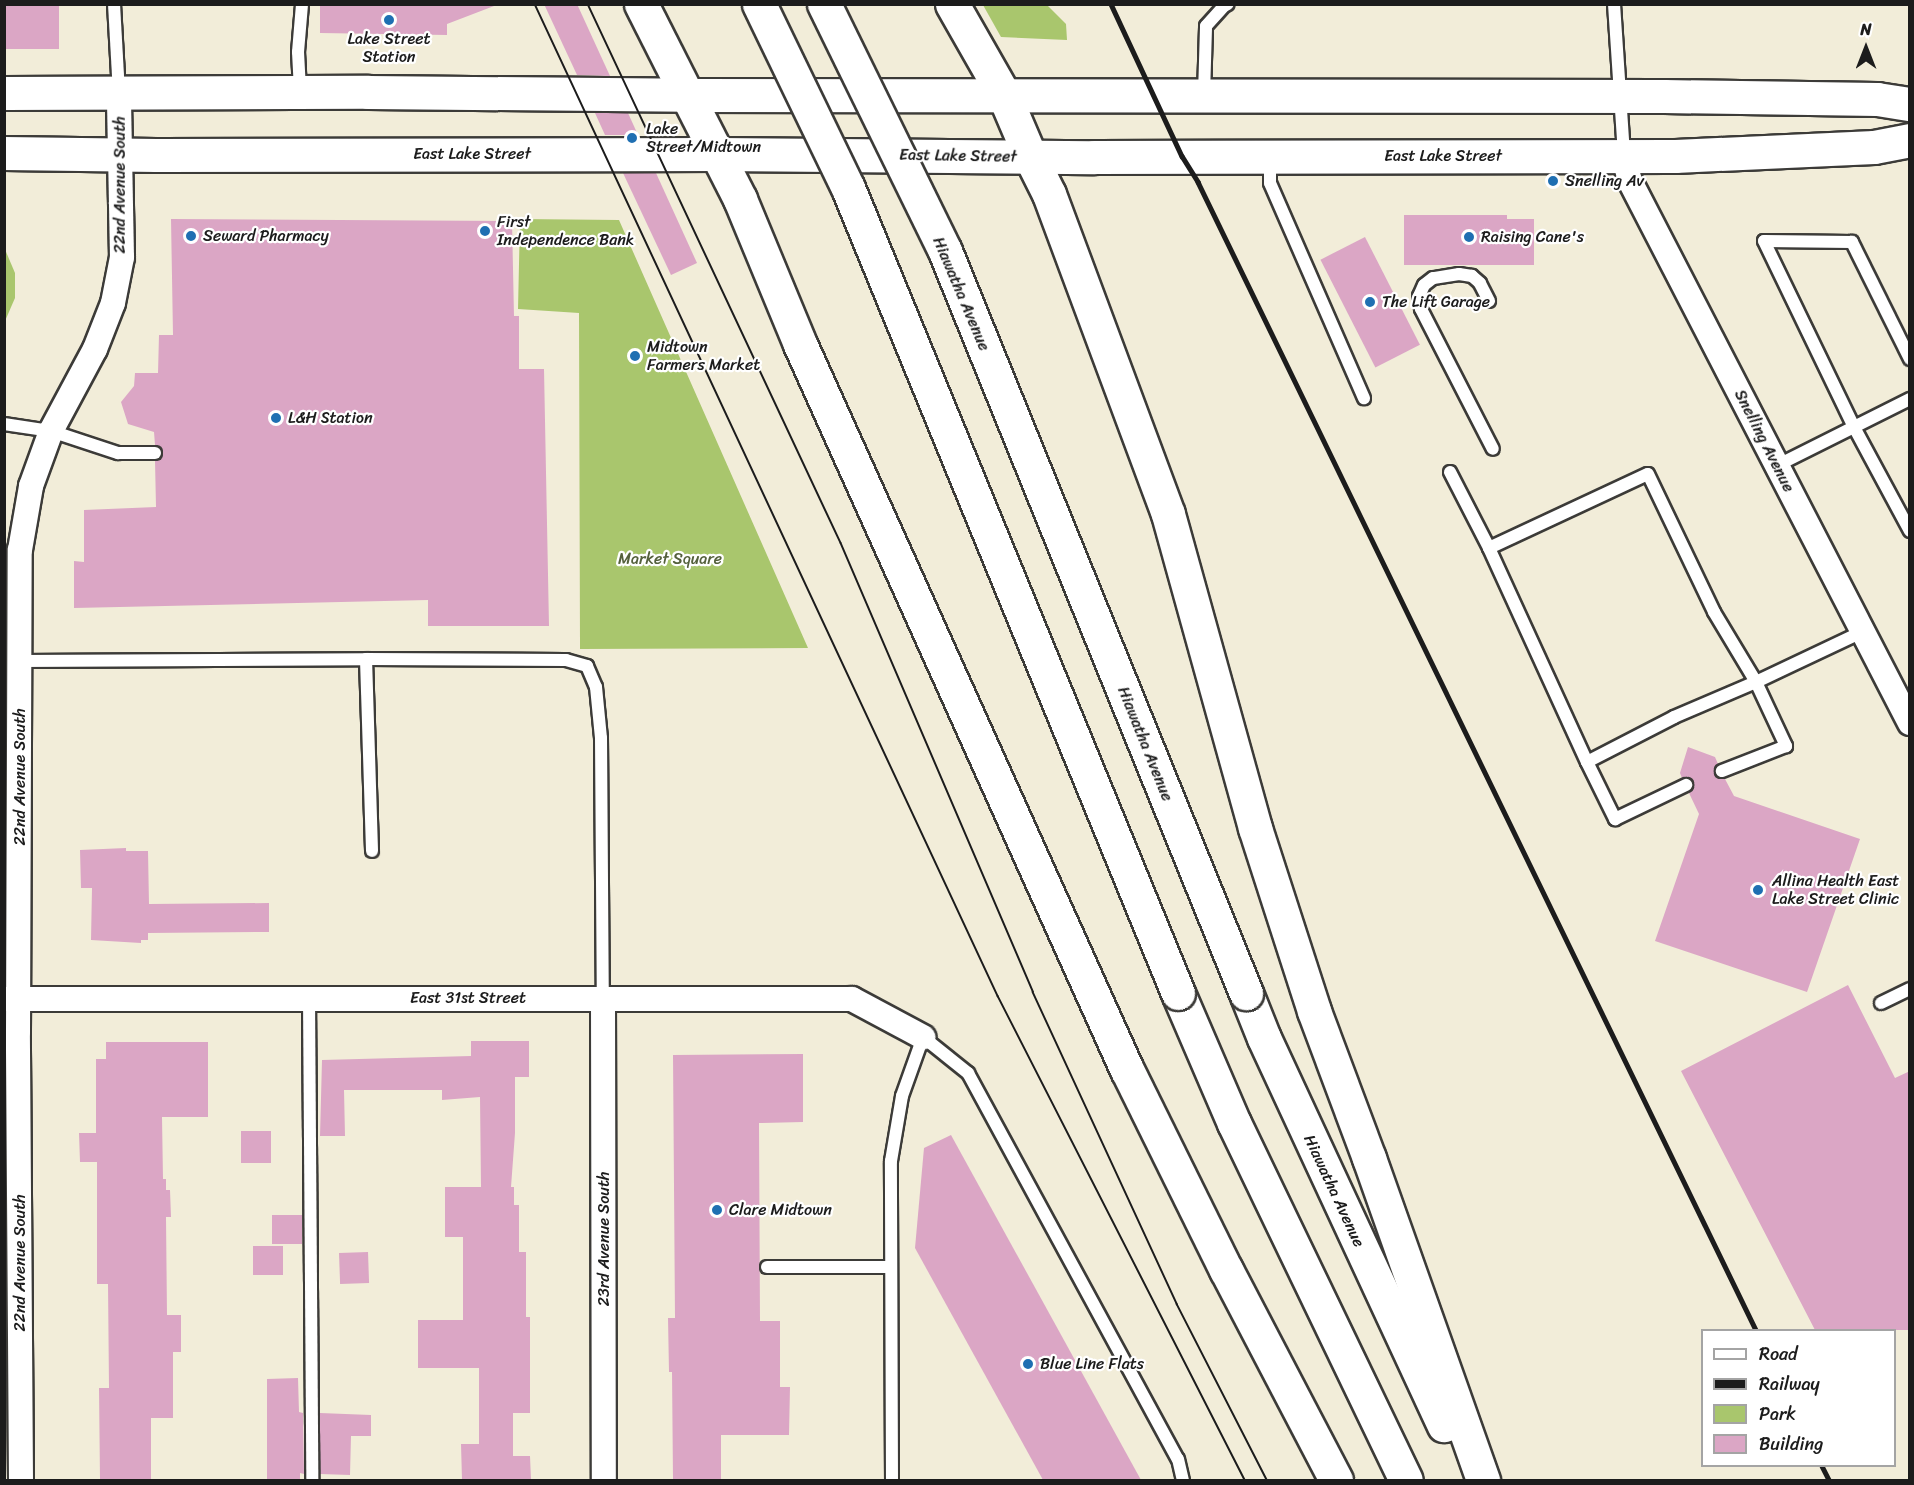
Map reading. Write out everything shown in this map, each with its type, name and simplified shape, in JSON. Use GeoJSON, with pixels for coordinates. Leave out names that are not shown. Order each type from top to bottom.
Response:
{"type":"FeatureCollection","features":[{"type":"Feature","properties":{"kind":"main road"},"geometry":{"type":"LineString","coordinates":[[640,4],[718,153],[800,344],[1127,1070],[1226,1270],[1336,1480]]}},
{"type":"Feature","properties":{"kind":"main road"},"geometry":{"type":"LineString","coordinates":[[759,4],[848,188],[1178,993],[1234,1123],[1406,1480]]}},
{"type":"Feature","properties":{"kind":"main road","name":"Hiawatha Avenue"},"geometry":{"type":"LineString","coordinates":[[824,4],[945,251],[1264,1038],[1407,1350],[1472,1480]]}},
{"type":"Feature","properties":{"kind":"main road"},"geometry":{"type":"LineString","coordinates":[[952,4],[1004,95],[1056,214],[1168,514],[1255,828],[1314,1011],[1369,1158],[1483,1480]]}},
{"type":"Feature","properties":{"kind":"main road"},"geometry":{"type":"LineString","coordinates":[[4,93],[1620,96],[1877,99],[1910,105]]}},
{"type":"Feature","properties":{"kind":"main road","name":"East Lake Street"},"geometry":{"type":"LineString","coordinates":[[4,153],[1624,156],[1874,147],[1910,140]]}},
{"type":"Feature","properties":{"kind":"street","name":"22nd Avenue South"},"geometry":{"type":"LineString","coordinates":[[21,1480],[11,998],[20,661],[20,550],[31,486],[51,431],[95,349],[113,303],[122,257],[119,94]]}},
{"type":"Feature","properties":{"kind":"street","name":"Snelling Avenue"},"geometry":{"type":"LineString","coordinates":[[1624,156],[1630,180],[1908,719]]}},
{"type":"Feature","properties":{"kind":"street","name":"East 31st Street"},"geometry":{"type":"LineString","coordinates":[[11,998],[852,999],[923,1037]]}},
{"type":"Feature","properties":{"kind":"street","name":"23rd Avenue South"},"geometry":{"type":"LineString","coordinates":[[603,998],[604,1480]]}},
{"type":"Feature","properties":{"kind":"lane"},"geometry":{"type":"LineString","coordinates":[[114,4],[119,94]]}},
{"type":"Feature","properties":{"kind":"lane"},"geometry":{"type":"LineString","coordinates":[[300,94],[298,52],[303,4]]}},
{"type":"Feature","properties":{"kind":"lane"},"geometry":{"type":"LineString","coordinates":[[1614,4],[1624,156]]}},
{"type":"Feature","properties":{"kind":"lane"},"geometry":{"type":"LineString","coordinates":[[1204,95],[1206,26],[1220,7]]}},
{"type":"Feature","properties":{"kind":"lane"},"geometry":{"type":"LineString","coordinates":[[1270,156],[1270,183],[1364,398]]}},
{"type":"Feature","properties":{"kind":"lane"},"geometry":{"type":"LineString","coordinates":[[1910,359],[1852,242],[1764,241],[1854,427],[1910,531]]}},
{"type":"Feature","properties":{"kind":"lane"},"geometry":{"type":"LineString","coordinates":[[1489,302],[1480,283],[1472,276],[1459,274],[1433,278],[1424,285],[1419,296],[1421,309],[1492,449]]}},
{"type":"Feature","properties":{"kind":"lane"},"geometry":{"type":"LineString","coordinates":[[1776,466],[1910,399]]}},
{"type":"Feature","properties":{"kind":"lane"},"geometry":{"type":"LineString","coordinates":[[4,424],[51,431],[118,453],[155,453]]}},
{"type":"Feature","properties":{"kind":"lane"},"geometry":{"type":"LineString","coordinates":[[1450,472],[1489,548],[1615,819],[1686,785]]}},
{"type":"Feature","properties":{"kind":"lane"},"geometry":{"type":"LineString","coordinates":[[1489,548],[1648,474],[1714,612],[1756,682],[1786,746],[1722,771]]}},
{"type":"Feature","properties":{"kind":"lane"},"geometry":{"type":"LineString","coordinates":[[1587,762],[1674,717],[1756,682],[1862,632]]}},
{"type":"Feature","properties":{"kind":"lane"},"geometry":{"type":"LineString","coordinates":[[366,659],[372,851]]}},
{"type":"Feature","properties":{"kind":"lane"},"geometry":{"type":"LineString","coordinates":[[20,661],[566,660],[587,666],[597,687],[601,738],[603,998]]}},
{"type":"Feature","properties":{"kind":"lane"},"geometry":{"type":"LineString","coordinates":[[1881,1003],[1910,989]]}},
{"type":"Feature","properties":{"kind":"lane"},"geometry":{"type":"LineString","coordinates":[[309,998],[312,1480]]}},
{"type":"Feature","properties":{"kind":"lane"},"geometry":{"type":"LineString","coordinates":[[892,1480],[891,1161],[902,1096],[923,1037],[968,1073],[1178,1459],[1183,1480]]}},
{"type":"Feature","properties":{"kind":"lane"},"geometry":{"type":"LineString","coordinates":[[767,1267],[891,1267]]}},
{"type":"Feature","properties":{"kind":"green space"},"geometry":{"type":"Polygon","coordinates":[[[983,5],[1047,5],[1066,24],[1067,40],[1001,37],[983,5]]]}},
{"type":"Feature","properties":{"kind":"green space","name":"Market Square"},"geometry":{"type":"Polygon","coordinates":[[[520,219],[619,220],[808,648],[580,649],[579,313],[518,309],[520,219]]]}},
{"type":"Feature","properties":{"kind":"green space"},"geometry":{"type":"Polygon","coordinates":[[[4,247],[15,273],[15,298],[5,321],[4,247]]]}},
{"type":"Feature","properties":{"kind":"building"},"geometry":{"type":"Polygon","coordinates":[[[4,4],[59,4],[59,49],[4,49],[4,4]]]}},
{"type":"Feature","properties":{"kind":"building","name":"Lake Street Station"},"geometry":{"type":"Polygon","coordinates":[[[320,4],[493,4],[494,6],[447,24],[447,35],[320,33],[320,4]]]}},
{"type":"Feature","properties":{"kind":"building"},"geometry":{"type":"Polygon","coordinates":[[[544,4],[577,4],[610,76],[577,75],[544,4]]]}},
{"type":"Feature","properties":{"kind":"building"},"geometry":{"type":"Polygon","coordinates":[[[595,113],[628,113],[638,135],[605,135],[595,113]]]}},
{"type":"Feature","properties":{"kind":"building"},"geometry":{"type":"Polygon","coordinates":[[[623,173],[656,173],[697,263],[671,275],[623,173]]]}},
{"type":"Feature","properties":{"kind":"building","name":"Raising Cane's"},"geometry":{"type":"Polygon","coordinates":[[[1404,215],[1507,215],[1507,219],[1534,219],[1534,265],[1404,265],[1404,215]]]}},
{"type":"Feature","properties":{"kind":"building","name":"L&H Station"},"geometry":{"type":"Polygon","coordinates":[[[171,219],[512,221],[514,316],[519,316],[519,369],[544,369],[549,626],[428,626],[428,600],[74,608],[74,561],[84,562],[84,510],[156,507],[155,461],[162,458],[162,449],[155,445],[154,432],[128,424],[121,402],[134,386],[135,373],[158,373],[159,335],[173,335],[171,219]]]}},
{"type":"Feature","properties":{"kind":"building","name":"The Lift Garage"},"geometry":{"type":"Polygon","coordinates":[[[1365,237],[1420,345],[1375,368],[1320,260],[1365,237]]]}},
{"type":"Feature","properties":{"kind":"building","name":"Allina Health East Lake Street Clinic"},"geometry":{"type":"Polygon","coordinates":[[[1688,747],[1715,757],[1718,764],[1714,769],[1715,775],[1720,779],[1725,779],[1734,796],[1860,839],[1807,992],[1655,941],[1699,814],[1689,793],[1693,789],[1694,782],[1690,778],[1682,778],[1680,773],[1688,747]]]}},
{"type":"Feature","properties":{"kind":"building"},"geometry":{"type":"Polygon","coordinates":[[[126,848],[126,851],[148,851],[149,904],[269,903],[269,932],[148,933],[148,940],[141,940],[141,943],[91,940],[92,888],[81,888],[80,850],[126,848]]]}},
{"type":"Feature","properties":{"kind":"building"},"geometry":{"type":"Polygon","coordinates":[[[1848,985],[1895,1078],[1910,1071],[1910,1330],[1814,1329],[1681,1071],[1848,985]]]}},
{"type":"Feature","properties":{"kind":"building"},"geometry":{"type":"Polygon","coordinates":[[[471,1041],[529,1041],[529,1077],[515,1077],[515,1133],[511,1187],[514,1187],[514,1205],[519,1205],[519,1252],[526,1252],[526,1317],[530,1317],[530,1413],[513,1413],[513,1456],[530,1456],[531,1480],[462,1480],[461,1444],[479,1444],[479,1368],[418,1368],[418,1320],[463,1320],[463,1237],[445,1237],[445,1187],[481,1187],[480,1097],[442,1100],[442,1090],[344,1090],[345,1136],[320,1136],[322,1060],[471,1056],[471,1041]]]}},
{"type":"Feature","properties":{"kind":"building"},"geometry":{"type":"Polygon","coordinates":[[[106,1042],[208,1042],[208,1117],[162,1117],[163,1179],[166,1179],[166,1190],[170,1190],[171,1217],[166,1217],[167,1315],[181,1315],[181,1352],[173,1352],[173,1418],[151,1418],[151,1480],[100,1480],[99,1388],[109,1388],[108,1284],[97,1284],[97,1162],[80,1162],[79,1133],[96,1133],[96,1059],[106,1059],[106,1042]]]}},
{"type":"Feature","properties":{"kind":"building"},"geometry":{"type":"Polygon","coordinates":[[[803,1054],[803,1122],[759,1123],[760,1321],[780,1321],[780,1387],[790,1387],[789,1435],[721,1435],[721,1480],[673,1480],[672,1372],[669,1372],[668,1318],[675,1318],[673,1055],[803,1054]]]}},
{"type":"Feature","properties":{"kind":"building"},"geometry":{"type":"Polygon","coordinates":[[[241,1131],[271,1131],[271,1163],[241,1163],[241,1131]]]}},
{"type":"Feature","properties":{"kind":"building","name":"Blue Line Flats"},"geometry":{"type":"Polygon","coordinates":[[[951,1135],[1141,1480],[1043,1480],[915,1248],[924,1148],[951,1135]]]}},
{"type":"Feature","properties":{"kind":"building"},"geometry":{"type":"Polygon","coordinates":[[[272,1215],[302,1215],[302,1244],[272,1244],[272,1215]]]}},
{"type":"Feature","properties":{"kind":"building"},"geometry":{"type":"Polygon","coordinates":[[[253,1246],[283,1246],[283,1275],[253,1275],[253,1246]]]}},
{"type":"Feature","properties":{"kind":"building"},"geometry":{"type":"Polygon","coordinates":[[[368,1252],[369,1283],[340,1284],[339,1253],[368,1252]]]}},
{"type":"Feature","properties":{"kind":"building"},"geometry":{"type":"Polygon","coordinates":[[[298,1378],[299,1412],[303,1413],[304,1474],[300,1473],[300,1479],[267,1479],[267,1379],[298,1378]]]}},
{"type":"Feature","properties":{"kind":"building"},"geometry":{"type":"Polygon","coordinates":[[[320,1413],[371,1415],[371,1436],[351,1436],[350,1475],[320,1474],[320,1413]]]}},
{"type":"Feature","properties":{"kind":"tram line"},"geometry":{"type":"LineString","coordinates":[[535,4],[998,996],[1245,1480]]}},
{"type":"Feature","properties":{"kind":"tram line"},"geometry":{"type":"LineString","coordinates":[[588,4],[841,543],[1033,992],[1177,1304],[1267,1480]]}},
{"type":"Feature","properties":{"kind":"railway"},"geometry":{"type":"LineString","coordinates":[[1111,4],[1182,156],[1198,182],[1756,1329]]}},
{"type":"Feature","properties":{"kind":"railway"},"geometry":{"type":"LineString","coordinates":[[1822,1467],[1829,1480]]}},
{"type":"Feature","properties":{"kind":"place","name":"Lake Street Station"},"geometry":{"type":"Point","coordinates":[389,20]}},
{"type":"Feature","properties":{"kind":"place","name":"Lake Street/Midtown"},"geometry":{"type":"Point","coordinates":[632,138]}},
{"type":"Feature","properties":{"kind":"place","name":"Snelling Av"},"geometry":{"type":"Point","coordinates":[1553,181]}},
{"type":"Feature","properties":{"kind":"place","name":"First Independence Bank"},"geometry":{"type":"Point","coordinates":[485,231]}},
{"type":"Feature","properties":{"kind":"place","name":"Seward Pharmacy"},"geometry":{"type":"Point","coordinates":[191,236]}},
{"type":"Feature","properties":{"kind":"place","name":"Raising Cane's"},"geometry":{"type":"Point","coordinates":[1469,237]}},
{"type":"Feature","properties":{"kind":"place","name":"The Lift Garage"},"geometry":{"type":"Point","coordinates":[1370,302]}},
{"type":"Feature","properties":{"kind":"place","name":"Midtown Farmers Market"},"geometry":{"type":"Point","coordinates":[635,356]}},
{"type":"Feature","properties":{"kind":"place","name":"L&H Station"},"geometry":{"type":"Point","coordinates":[276,418]}},
{"type":"Feature","properties":{"kind":"place","name":"Allina Health East Lake Street Clinic"},"geometry":{"type":"Point","coordinates":[1758,890]}},
{"type":"Feature","properties":{"kind":"place","name":"Clare Midtown"},"geometry":{"type":"Point","coordinates":[717,1210]}},
{"type":"Feature","properties":{"kind":"place","name":"Blue Line Flats"},"geometry":{"type":"Point","coordinates":[1028,1364]}}]}
